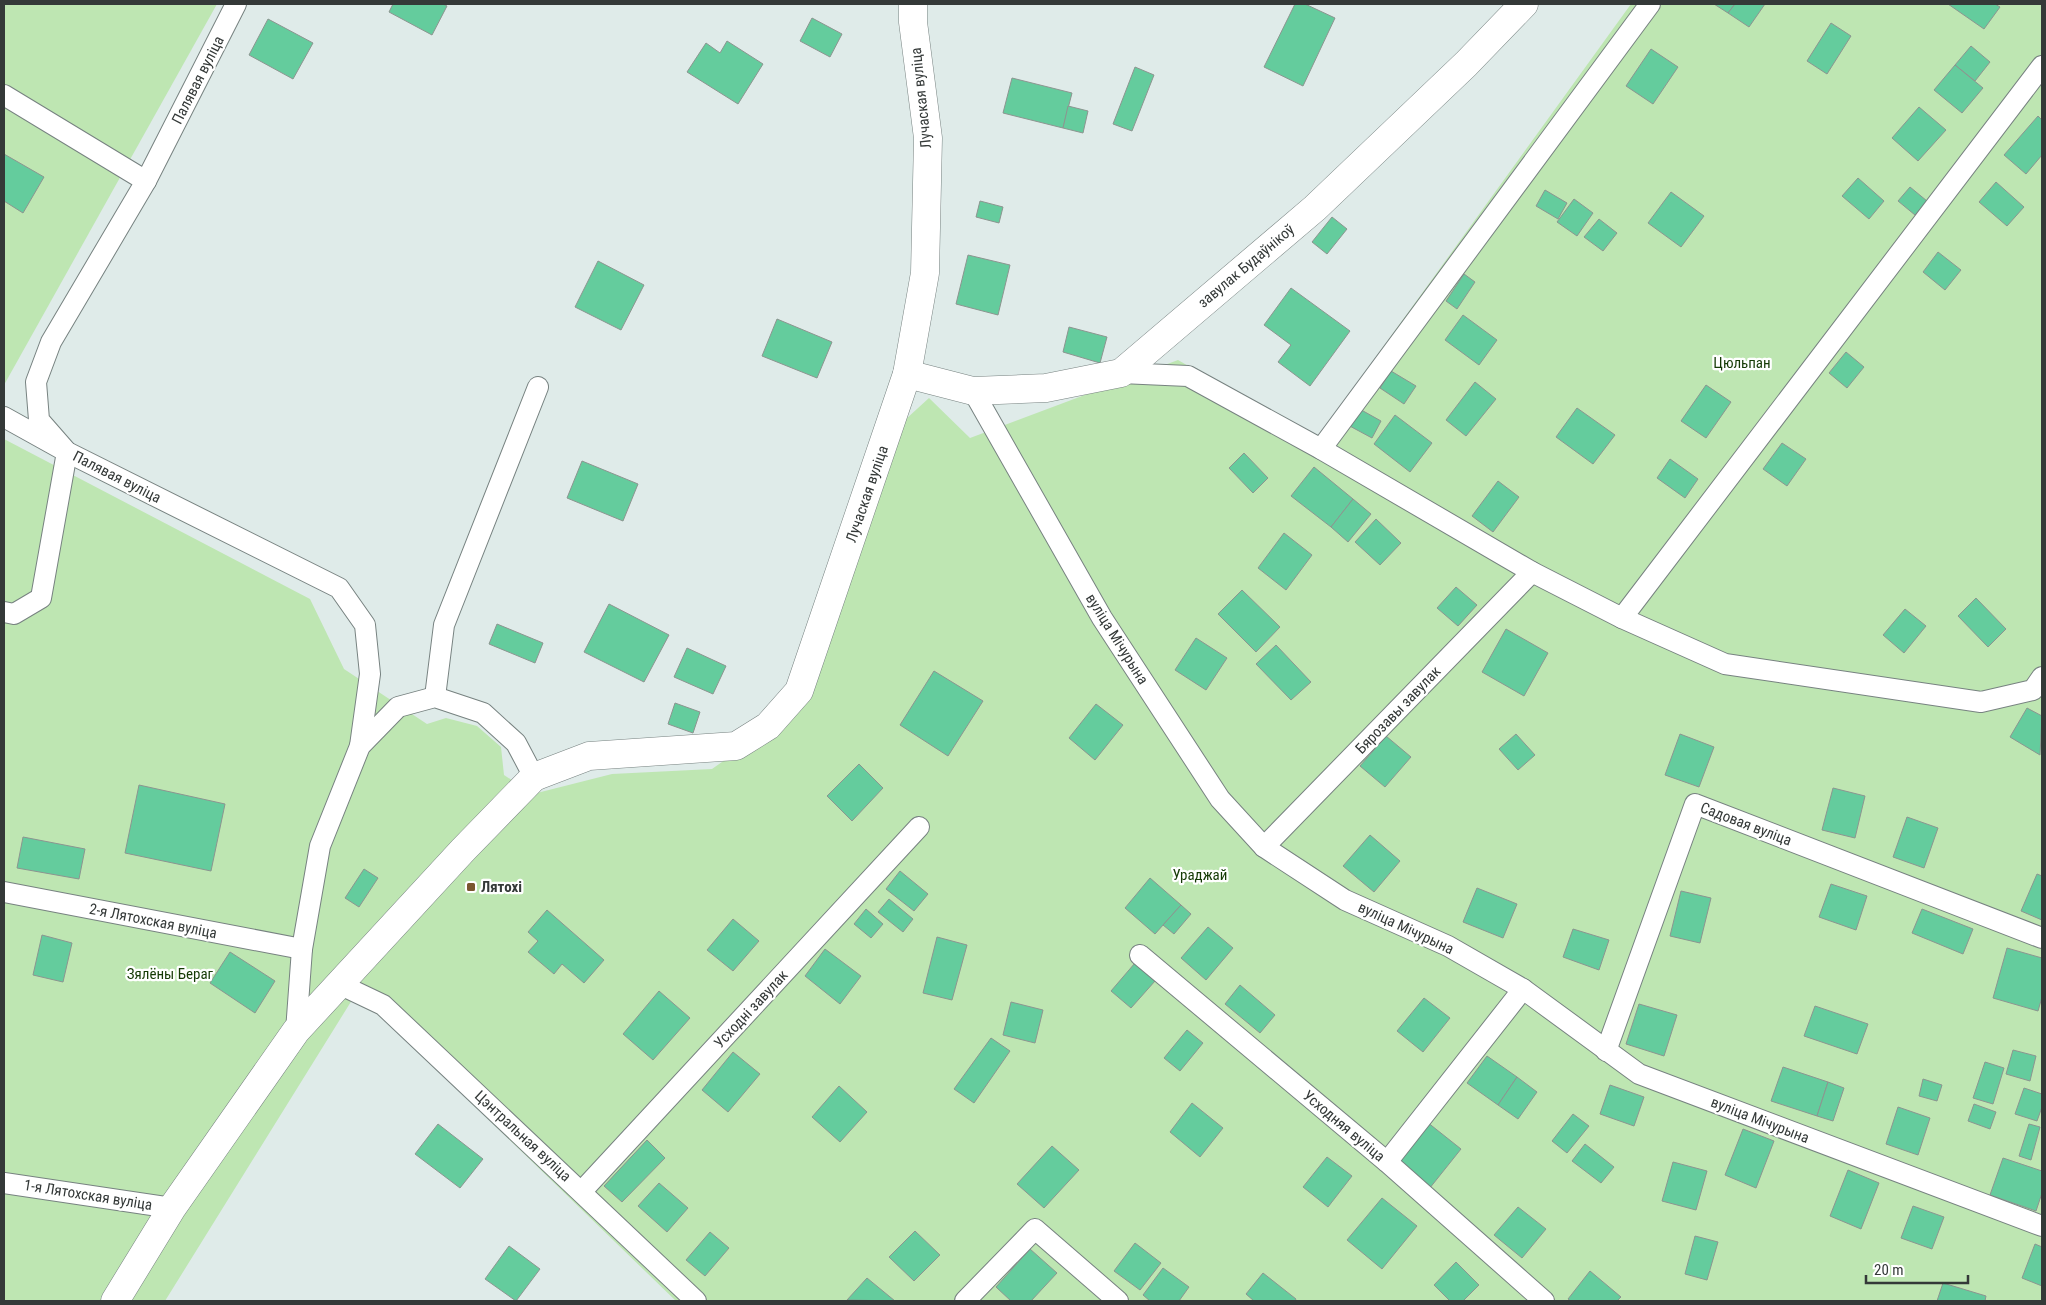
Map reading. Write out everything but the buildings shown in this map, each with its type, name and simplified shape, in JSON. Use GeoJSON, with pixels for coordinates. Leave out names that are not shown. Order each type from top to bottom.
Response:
{"type":"FeatureCollection","features":[{"type":"Feature","properties":{"kind":"street","name":"Лучаская вуліца"},"geometry":{"type":"LineString","coordinates":[[534,777],[589,756],[736,746],[768,726],[798,691],[907,374],[925,273],[928,138],[913,22],[913,4]]}},
{"type":"Feature","properties":{"kind":"street","name":"завулак Будаўнікоў"},"geometry":{"type":"LineString","coordinates":[[907,374],[973,391],[1046,388],[1121,373],[1315,208],[1466,64],[1524,4]]}},
{"type":"Feature","properties":{"kind":"street"},"geometry":{"type":"LineString","coordinates":[[115,1301],[172,1208],[296,1031],[463,850],[534,777]]}},
{"type":"Feature","properties":{"kind":"lane","name":"Палявая вуліца"},"geometry":{"type":"LineString","coordinates":[[236,4],[146,181],[51,342],[36,382],[39,420],[67,452],[340,588],[365,625],[370,674],[360,746]]}},
{"type":"Feature","properties":{"kind":"lane"},"geometry":{"type":"LineString","coordinates":[[1321,449],[1650,4]]}},
{"type":"Feature","properties":{"kind":"lane"},"geometry":{"type":"LineString","coordinates":[[1622,618],[2042,66]]}},
{"type":"Feature","properties":{"kind":"lane"},"geometry":{"type":"LineString","coordinates":[[4,94],[146,181]]}},
{"type":"Feature","properties":{"kind":"lane"},"geometry":{"type":"LineString","coordinates":[[1121,373],[1188,376],[1321,449],[1532,572],[1622,618],[1725,664],[1981,702],[2032,690],[2042,677]]}},
{"type":"Feature","properties":{"kind":"lane"},"geometry":{"type":"LineString","coordinates":[[436,697],[444,625],[538,387]]}},
{"type":"Feature","properties":{"kind":"lane","name":"вуліца Мічурына"},"geometry":{"type":"LineString","coordinates":[[973,391],[1102,618],[1220,799],[1264,848],[1345,900],[1448,946],[1523,989],[1639,1074],[2042,1226]]}},
{"type":"Feature","properties":{"kind":"lane"},"geometry":{"type":"LineString","coordinates":[[4,417],[67,452],[41,598],[14,614],[4,612]]}},
{"type":"Feature","properties":{"kind":"lane","name":"Бярозавы завулак"},"geometry":{"type":"LineString","coordinates":[[1264,848],[1532,572]]}},
{"type":"Feature","properties":{"kind":"lane"},"geometry":{"type":"LineString","coordinates":[[296,1031],[302,949],[320,846],[360,746],[398,706],[436,697],[483,713],[516,743],[534,777]]}},
{"type":"Feature","properties":{"kind":"lane","name":"Садовая вуліца"},"geometry":{"type":"LineString","coordinates":[[1606,1051],[1695,804],[2042,938]]}},
{"type":"Feature","properties":{"kind":"lane","name":"Усходні завулак"},"geometry":{"type":"LineString","coordinates":[[582,1191],[919,826]]}},
{"type":"Feature","properties":{"kind":"lane","name":"2-я Лятохская вуліца"},"geometry":{"type":"LineString","coordinates":[[4,892],[302,949]]}},
{"type":"Feature","properties":{"kind":"lane","name":"Усходняя вуліца"},"geometry":{"type":"LineString","coordinates":[[1140,955],[1387,1162],[1544,1301]]}},
{"type":"Feature","properties":{"kind":"lane","name":"Цэнтральная вуліца"},"geometry":{"type":"LineString","coordinates":[[340,984],[382,1005],[582,1191],[696,1301]]}},
{"type":"Feature","properties":{"kind":"lane"},"geometry":{"type":"LineString","coordinates":[[1387,1162],[1523,989]]}},
{"type":"Feature","properties":{"kind":"lane","name":"1-я Лятохская вуліца"},"geometry":{"type":"LineString","coordinates":[[4,1182],[172,1208]]}},
{"type":"Feature","properties":{"kind":"lane"},"geometry":{"type":"LineString","coordinates":[[965,1301],[1035,1229],[1118,1301]]}},
{"type":"Feature","properties":{"kind":"green space"},"geometry":{"type":"Polygon","coordinates":[[[4,4],[217,4],[4,385],[4,4]]]}},
{"type":"Feature","properties":{"kind":"green space","name":"Ураджай"},"geometry":{"type":"Polygon","coordinates":[[[1631,4],[2042,4],[2042,1301],[676,1301],[357,992],[165,1301],[4,1301],[4,439],[310,599],[344,669],[427,724],[446,718],[477,726],[501,747],[504,775],[533,794],[612,774],[712,769],[809,701],[906,419],[929,398],[970,438],[1178,360],[1316,440],[1631,4]]]}},
{"type":"Feature","properties":{"kind":"place","name":"Лятохі"},"geometry":{"type":"Point","coordinates":[471,887]}},
{"type":"Feature","properties":{"kind":"park label","name":"Цюльпан"},"geometry":{"type":"Point","coordinates":[1742,363]}},
{"type":"Feature","properties":{"kind":"park label","name":"Зялёны Бераг"},"geometry":{"type":"Point","coordinates":[170,974]}}]}
